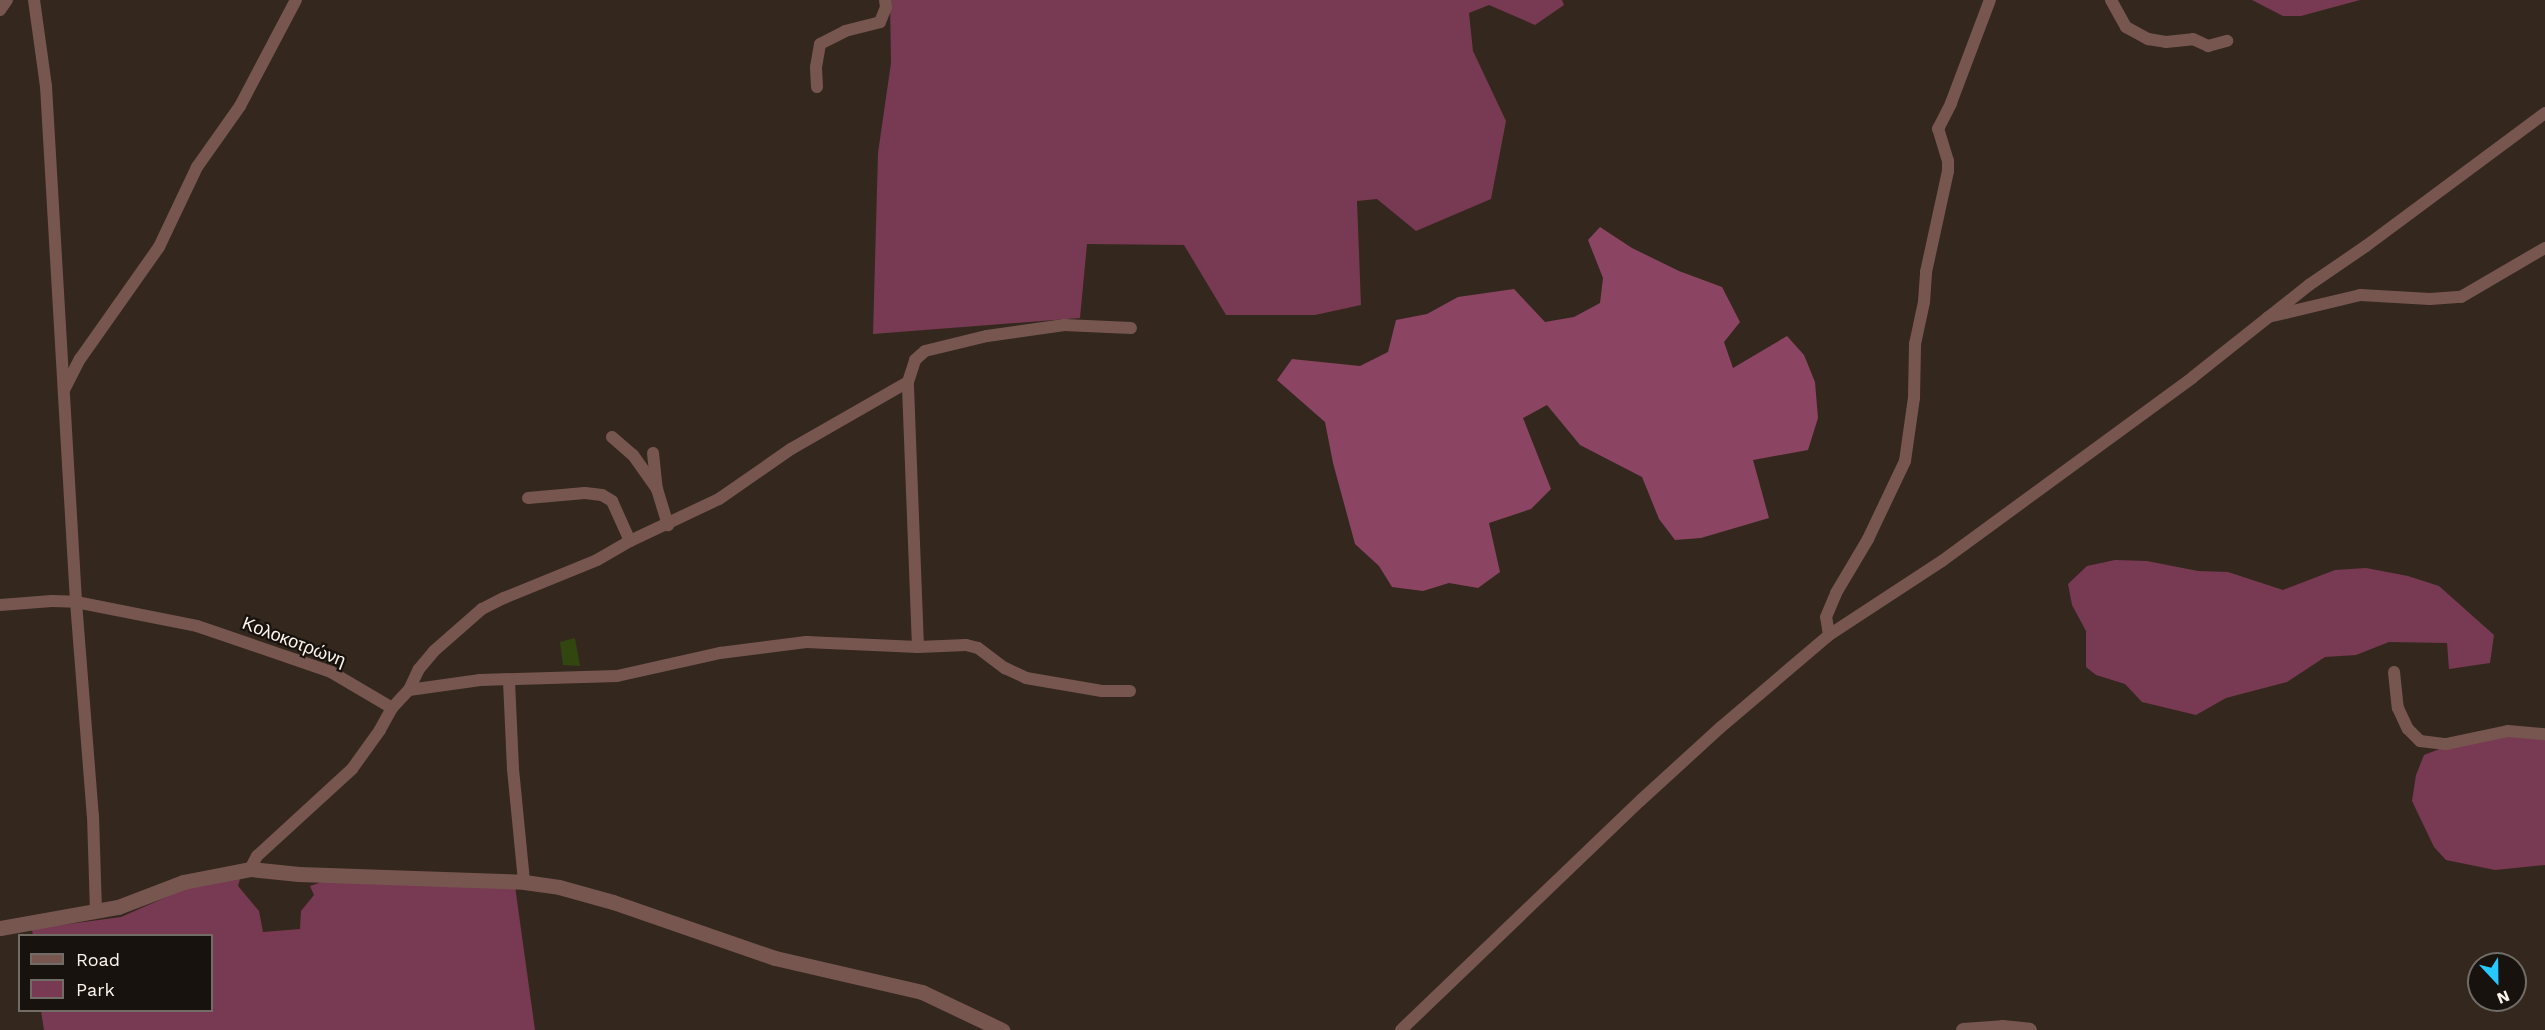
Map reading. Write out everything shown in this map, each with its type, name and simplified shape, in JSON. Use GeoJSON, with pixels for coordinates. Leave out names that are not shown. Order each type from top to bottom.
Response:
{"type":"FeatureCollection","features":[{"type":"Feature","properties":{"kind":"street"},"geometry":{"type":"LineString","coordinates":[[0,10],[7,0]]}},
{"type":"Feature","properties":{"kind":"street"},"geometry":{"type":"LineString","coordinates":[[34,0],[46,86],[76,603],[93,816],[96,910]]}},
{"type":"Feature","properties":{"kind":"street"},"geometry":{"type":"LineString","coordinates":[[63,391],[81,359],[159,247],[197,168],[240,106],[296,0]]}},
{"type":"Feature","properties":{"kind":"street"},"geometry":{"type":"LineString","coordinates":[[817,87],[816,67],[820,45],[845,31],[880,22],[886,7],[885,0]]}},
{"type":"Feature","properties":{"kind":"street"},"geometry":{"type":"LineString","coordinates":[[1829,635],[1826,616],[1836,593],[1868,539],[1905,461],[1914,398],[1915,344],[1924,302],[1926,272],[1948,171],[1948,161],[1938,129],[1951,104],[1990,0]]}},
{"type":"Feature","properties":{"kind":"street"},"geometry":{"type":"LineString","coordinates":[[2111,0],[2127,27],[2148,39],[2166,42],[2193,39],[2208,46],[2227,41]]}},
{"type":"Feature","properties":{"kind":"street"},"geometry":{"type":"LineString","coordinates":[[1401,1030],[1657,785],[1829,635],[1942,561],[2193,377],[2265,318],[2545,113]]}},
{"type":"Feature","properties":{"kind":"street"},"geometry":{"type":"LineString","coordinates":[[2265,318],[2360,296],[2430,299],[2460,297],[2477,290],[2545,248]]}},
{"type":"Feature","properties":{"kind":"street"},"geometry":{"type":"LineString","coordinates":[[918,647],[908,381],[917,355],[934,348],[987,336],[1064,325],[1131,328]]}},
{"type":"Feature","properties":{"kind":"street"},"geometry":{"type":"LineString","coordinates":[[249,869],[265,848],[352,769],[380,730],[392,708],[409,690],[419,669],[434,651],[482,609],[597,560],[630,541],[719,499],[791,449],[908,381]]}},
{"type":"Feature","properties":{"kind":"street"},"geometry":{"type":"LineString","coordinates":[[612,437],[633,455],[657,489]]}},
{"type":"Feature","properties":{"kind":"street"},"geometry":{"type":"LineString","coordinates":[[652,453],[657,489],[668,525]]}},
{"type":"Feature","properties":{"kind":"street"},"geometry":{"type":"LineString","coordinates":[[528,498],[602,495],[612,501],[630,541]]}},
{"type":"Feature","properties":{"kind":"street","name":"Κολοκοτρώνη"},"geometry":{"type":"LineString","coordinates":[[0,605],[52,601],[76,603],[197,626],[331,672],[392,708]]}},
{"type":"Feature","properties":{"kind":"street"},"geometry":{"type":"LineString","coordinates":[[409,690],[480,681],[617,676],[720,653],[806,642],[918,647],[966,645],[978,648],[1005,668],[1026,678],[1102,691],[1130,691]]}},
{"type":"Feature","properties":{"kind":"street"},"geometry":{"type":"LineString","coordinates":[[2394,672],[2398,708],[2408,729],[2420,741],[2458,742],[2508,731],[2545,734]]}},
{"type":"Feature","properties":{"kind":"street"},"geometry":{"type":"LineString","coordinates":[[509,681],[513,769],[524,882]]}},
{"type":"Feature","properties":{"kind":"street"},"geometry":{"type":"LineString","coordinates":[[0,928],[137,901],[183,882],[249,869],[299,874],[524,882],[559,887],[612,902],[776,958],[922,992],[1002,1030]]}},
{"type":"Feature","properties":{"kind":"street"},"geometry":{"type":"LineString","coordinates":[[1963,1030],[2002,1027],[2029,1030]]}},
{"type":"Feature","properties":{"kind":"green space"},"geometry":{"type":"Polygon","coordinates":[[[890,0],[1562,0],[1564,5],[1535,25],[1489,5],[1469,13],[1473,51],[1506,121],[1491,199],[1416,231],[1377,199],[1357,201],[1361,305],[1315,315],[1226,315],[1184,245],[1087,244],[1080,318],[873,334],[878,153],[891,63],[890,0]]]}},
{"type":"Feature","properties":{"kind":"green space"},"geometry":{"type":"Polygon","coordinates":[[[2252,0],[2360,0],[2301,16],[2283,16],[2252,0]]]}},
{"type":"Feature","properties":{"kind":"green space"},"geometry":{"type":"Polygon","coordinates":[[[2115,560],[2147,561],[2198,571],[2228,572],[2283,590],[2335,570],[2366,568],[2408,576],[2439,586],[2494,635],[2490,663],[2449,669],[2447,643],[2389,642],[2356,655],[2325,657],[2287,682],[2226,698],[2196,715],[2142,702],[2125,684],[2096,675],[2086,667],[2086,631],[2072,605],[2068,584],[2087,566],[2115,560]]]}},
{"type":"Feature","properties":{"kind":"green space"},"geometry":{"type":"Polygon","coordinates":[[[2517,733],[2545,739],[2545,865],[2495,870],[2446,860],[2434,847],[2412,801],[2416,775],[2424,755],[2442,748],[2517,733]]]}},
{"type":"Feature","properties":{"kind":"green space"},"geometry":{"type":"Polygon","coordinates":[[[224,877],[240,879],[238,886],[259,911],[263,932],[300,929],[301,911],[314,895],[310,886],[322,882],[515,886],[535,1030],[44,1030],[41,1012],[213,1012],[213,934],[33,934],[32,929],[121,917],[187,888],[224,877]]]}},
{"type":"Feature","properties":{"kind":"shaded area"},"geometry":{"type":"Polygon","coordinates":[[[1600,227],[1632,248],[1679,271],[1722,287],[1740,322],[1724,342],[1733,368],[1787,336],[1804,355],[1815,382],[1818,418],[1808,450],[1753,460],[1769,518],[1701,538],[1675,540],[1659,519],[1642,477],[1580,445],[1547,405],[1523,418],[1551,489],[1531,509],[1489,523],[1500,572],[1478,588],[1449,583],[1423,591],[1392,587],[1379,566],[1355,544],[1333,463],[1325,422],[1277,380],[1292,359],[1360,366],[1388,352],[1396,320],[1427,314],[1458,297],[1514,289],[1545,322],[1574,317],[1600,303],[1603,278],[1588,240],[1600,227]]]}},
{"type":"Feature","properties":{"kind":"shaded area"},"geometry":{"type":"Polygon","coordinates":[[[575,638],[580,666],[563,665],[560,642],[575,638]]]}}]}
